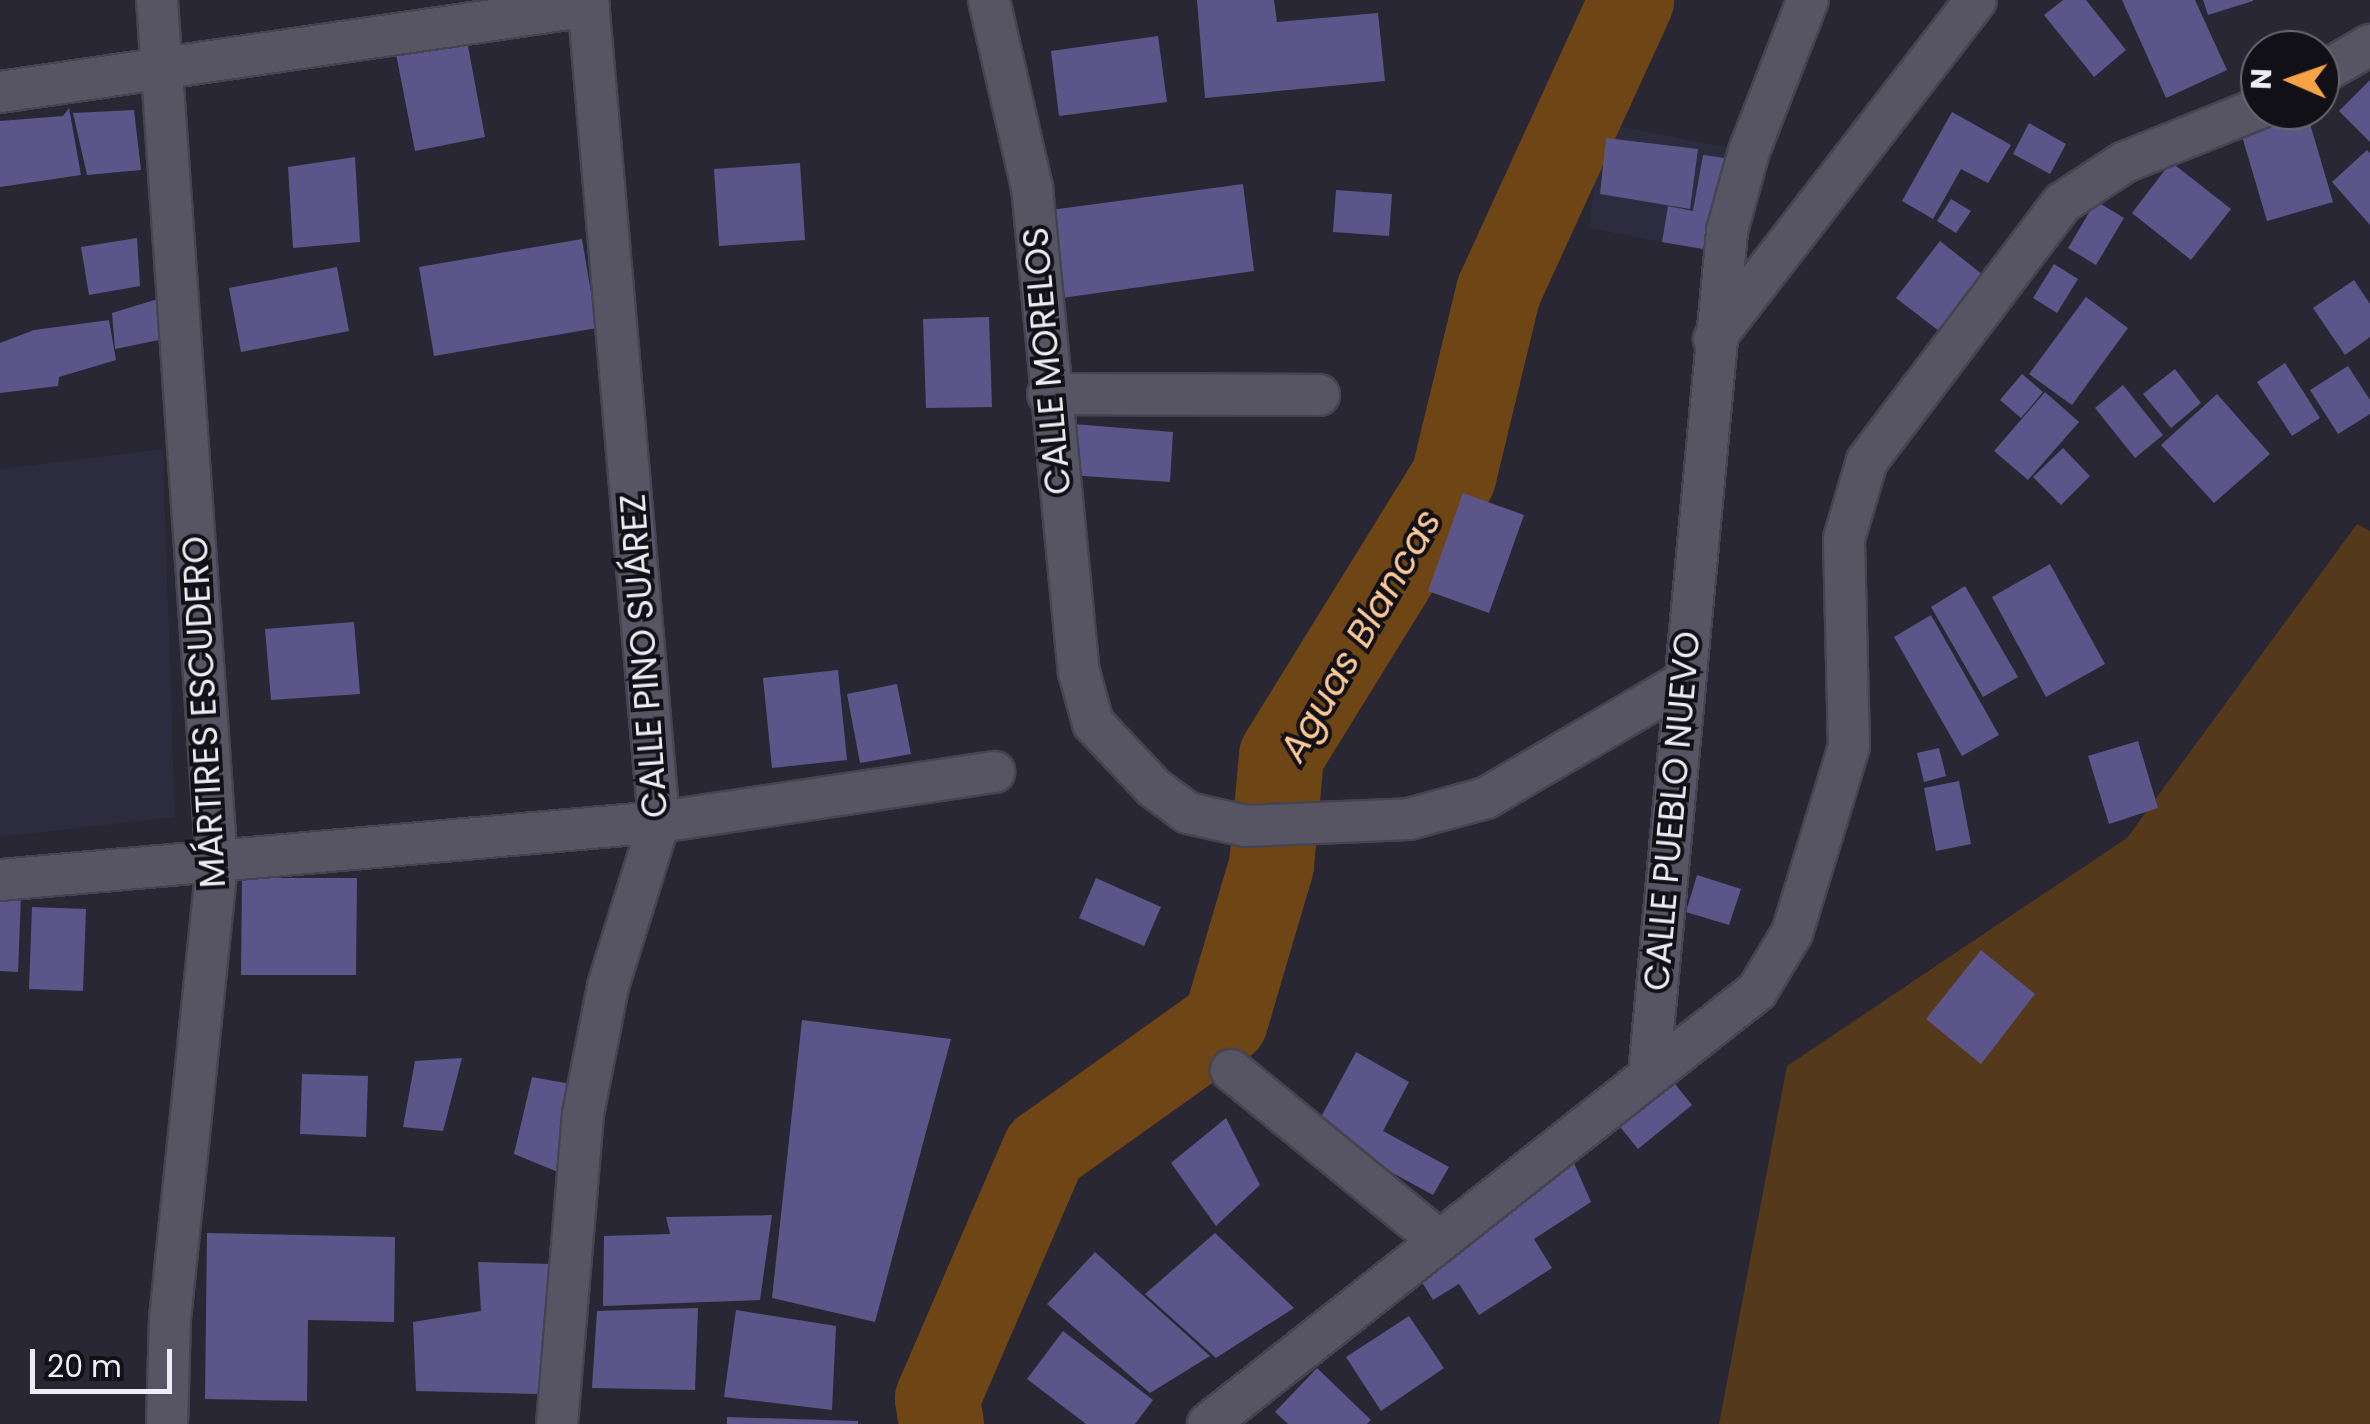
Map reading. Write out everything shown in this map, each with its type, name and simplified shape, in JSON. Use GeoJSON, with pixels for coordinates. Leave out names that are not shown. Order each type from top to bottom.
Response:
{"type":"FeatureCollection","features":[{"type":"Feature","properties":{"kind":"street","name":"MÁRTIRES ESCUDERO"},"geometry":{"type":"LineString","coordinates":[[157,0],[165,65],[217,864],[170,1318],[168,1424]]}},
{"type":"Feature","properties":{"kind":"street","name":"CALLE MORELOS"},"geometry":{"type":"LineString","coordinates":[[989,0],[1032,187],[1048,394],[1078,672],[1093,723],[1154,788],[1188,813],[1245,826],[1409,819],[1486,798],[1682,683]]}},
{"type":"Feature","properties":{"kind":"street","name":"CALLE PUEBLO NUEVO"},"geometry":{"type":"LineString","coordinates":[[1650,1074],[1682,683],[1727,231],[1749,151],[1808,0]]}},
{"type":"Feature","properties":{"kind":"street"},"geometry":{"type":"LineString","coordinates":[[1714,339],[1976,0]]}},
{"type":"Feature","properties":{"kind":"street"},"geometry":{"type":"LineString","coordinates":[[0,92],[589,3]]}},
{"type":"Feature","properties":{"kind":"street","name":"CALLE PINO SUÁREZ"},"geometry":{"type":"LineString","coordinates":[[558,1424],[584,1114],[608,986],[659,822],[589,3]]}},
{"type":"Feature","properties":{"kind":"street"},"geometry":{"type":"LineString","coordinates":[[2340,63],[2370,46]]}},
{"type":"Feature","properties":{"kind":"street"},"geometry":{"type":"LineString","coordinates":[[1208,1424],[1757,991],[1792,933],[1849,746],[1844,539],[1867,461],[2062,203],[2125,162],[2240,116]]}},
{"type":"Feature","properties":{"kind":"street"},"geometry":{"type":"LineString","coordinates":[[1048,394],[1319,395]]}},
{"type":"Feature","properties":{"kind":"street"},"geometry":{"type":"LineString","coordinates":[[0,880],[217,864],[659,822],[994,772]]}},
{"type":"Feature","properties":{"kind":"street"},"geometry":{"type":"LineString","coordinates":[[1230,1070],[1440,1241]]}},
{"type":"Feature","properties":{"kind":"shaded area"},"geometry":{"type":"Polygon","coordinates":[[[1602,123],[1739,150],[1718,253],[1589,228],[1602,123]]]}},
{"type":"Feature","properties":{"kind":"shaded area"},"geometry":{"type":"Polygon","coordinates":[[[163,449],[175,817],[0,837],[0,469],[163,449]]]}},
{"type":"Feature","properties":{"kind":"shaded area"},"geometry":{"type":"Polygon","coordinates":[[[2357,524],[2370,531],[2370,1424],[1719,1424],[1787,1066],[2127,838],[2357,524]]]}},
{"type":"Feature","properties":{"kind":"building"},"geometry":{"type":"Polygon","coordinates":[[[1197,0],[1274,0],[1277,22],[1378,13],[1385,81],[1205,98],[1197,0]]]}},
{"type":"Feature","properties":{"kind":"building"},"geometry":{"type":"Polygon","coordinates":[[[2063,0],[2086,0],[2126,50],[2094,77],[2044,15],[2063,0]]]}},
{"type":"Feature","properties":{"kind":"building"},"geometry":{"type":"Polygon","coordinates":[[[2122,0],[2195,0],[2227,70],[2166,98],[2122,0]]]}},
{"type":"Feature","properties":{"kind":"building"},"geometry":{"type":"Polygon","coordinates":[[[2203,0],[2253,0],[2253,1],[2208,15],[2203,0]]]}},
{"type":"Feature","properties":{"kind":"building"},"geometry":{"type":"Polygon","coordinates":[[[1158,36],[1167,102],[1059,116],[1051,51],[1158,36]]]}},
{"type":"Feature","properties":{"kind":"building"},"geometry":{"type":"Polygon","coordinates":[[[467,41],[485,137],[415,151],[396,54],[467,41]]]}},
{"type":"Feature","properties":{"kind":"building"},"geometry":{"type":"Polygon","coordinates":[[[2370,80],[2370,142],[2340,112],[2370,80]]]}},
{"type":"Feature","properties":{"kind":"building"},"geometry":{"type":"Polygon","coordinates":[[[69,108],[81,175],[0,187],[0,121],[63,116],[69,108]]]}},
{"type":"Feature","properties":{"kind":"building"},"geometry":{"type":"Polygon","coordinates":[[[134,110],[141,170],[87,175],[73,113],[134,110]]]}},
{"type":"Feature","properties":{"kind":"building"},"geometry":{"type":"Polygon","coordinates":[[[1952,112],[2011,145],[1988,183],[1961,169],[1933,219],[1902,201],[1952,112]]]}},
{"type":"Feature","properties":{"kind":"building"},"geometry":{"type":"Polygon","coordinates":[[[2029,123],[2066,144],[2050,174],[2013,154],[2029,123]]]}},
{"type":"Feature","properties":{"kind":"building"},"geometry":{"type":"Polygon","coordinates":[[[2240,130],[2312,130],[2333,202],[2267,221],[2240,130]]]}},
{"type":"Feature","properties":{"kind":"building"},"geometry":{"type":"Polygon","coordinates":[[[1606,138],[1698,149],[1690,209],[1600,194],[1606,138]]]}},
{"type":"Feature","properties":{"kind":"building"},"geometry":{"type":"Polygon","coordinates":[[[2367,150],[2370,153],[2370,225],[2332,182],[2367,150]]]}},
{"type":"Feature","properties":{"kind":"building"},"geometry":{"type":"Polygon","coordinates":[[[1703,155],[1731,159],[1715,251],[1662,242],[1668,206],[1693,211],[1703,155]]]}},
{"type":"Feature","properties":{"kind":"building"},"geometry":{"type":"Polygon","coordinates":[[[355,157],[360,242],[293,248],[288,167],[355,157]]]}},
{"type":"Feature","properties":{"kind":"building"},"geometry":{"type":"Polygon","coordinates":[[[2171,162],[2231,209],[2191,260],[2132,213],[2171,162]]]}},
{"type":"Feature","properties":{"kind":"building"},"geometry":{"type":"Polygon","coordinates":[[[800,163],[805,240],[719,246],[714,169],[800,163]]]}},
{"type":"Feature","properties":{"kind":"building"},"geometry":{"type":"Polygon","coordinates":[[[1243,184],[1254,271],[1062,298],[1051,210],[1243,184]]]}},
{"type":"Feature","properties":{"kind":"building"},"geometry":{"type":"Polygon","coordinates":[[[1336,190],[1392,194],[1389,236],[1333,232],[1336,190]]]}},
{"type":"Feature","properties":{"kind":"building"},"geometry":{"type":"Polygon","coordinates":[[[1951,199],[1971,211],[1956,233],[1937,221],[1951,199]]]}},
{"type":"Feature","properties":{"kind":"building"},"geometry":{"type":"Polygon","coordinates":[[[2096,201],[2124,218],[2096,265],[2068,248],[2096,201]]]}},
{"type":"Feature","properties":{"kind":"building"},"geometry":{"type":"Polygon","coordinates":[[[137,238],[140,286],[89,295],[81,247],[137,238]]]}},
{"type":"Feature","properties":{"kind":"building"},"geometry":{"type":"Polygon","coordinates":[[[582,239],[597,328],[434,356],[419,267],[582,239]]]}},
{"type":"Feature","properties":{"kind":"building"},"geometry":{"type":"Polygon","coordinates":[[[1940,241],[1992,282],[1948,338],[1896,298],[1940,241]]]}},
{"type":"Feature","properties":{"kind":"building"},"geometry":{"type":"Polygon","coordinates":[[[2054,264],[2078,279],[2057,313],[2033,298],[2054,264]]]}},
{"type":"Feature","properties":{"kind":"building"},"geometry":{"type":"Polygon","coordinates":[[[337,267],[349,331],[241,352],[229,288],[337,267]]]}},
{"type":"Feature","properties":{"kind":"building"},"geometry":{"type":"Polygon","coordinates":[[[2354,280],[2370,304],[2370,337],[2345,355],[2313,308],[2354,280]]]}},
{"type":"Feature","properties":{"kind":"building"},"geometry":{"type":"Polygon","coordinates":[[[2086,297],[2128,328],[2072,405],[2029,374],[2086,297]]]}},
{"type":"Feature","properties":{"kind":"building"},"geometry":{"type":"Polygon","coordinates":[[[161,298],[164,339],[115,349],[112,313],[161,298]]]}},
{"type":"Feature","properties":{"kind":"building"},"geometry":{"type":"Polygon","coordinates":[[[989,317],[992,407],[926,408],[923,319],[989,317]]]}},
{"type":"Feature","properties":{"kind":"building"},"geometry":{"type":"Polygon","coordinates":[[[109,320],[116,360],[59,377],[58,386],[0,393],[0,343],[34,330],[109,320]]]}},
{"type":"Feature","properties":{"kind":"building"},"geometry":{"type":"Polygon","coordinates":[[[2285,363],[2320,418],[2292,436],[2257,382],[2285,363]]]}},
{"type":"Feature","properties":{"kind":"building"},"geometry":{"type":"Polygon","coordinates":[[[2348,366],[2370,400],[2370,414],[2338,434],[2310,390],[2348,366]]]}},
{"type":"Feature","properties":{"kind":"building"},"geometry":{"type":"Polygon","coordinates":[[[2175,369],[2201,403],[2171,428],[2143,394],[2175,369]]]}},
{"type":"Feature","properties":{"kind":"building"},"geometry":{"type":"Polygon","coordinates":[[[2022,374],[2043,392],[2021,418],[2000,400],[2022,374]]]}},
{"type":"Feature","properties":{"kind":"building"},"geometry":{"type":"Polygon","coordinates":[[[2123,385],[2163,435],[2135,458],[2095,408],[2123,385]]]}},
{"type":"Feature","properties":{"kind":"building"},"geometry":{"type":"Polygon","coordinates":[[[2045,392],[2079,422],[2028,480],[1994,451],[2045,392]]]}},
{"type":"Feature","properties":{"kind":"building"},"geometry":{"type":"Polygon","coordinates":[[[2217,394],[2270,454],[2214,503],[2161,445],[2217,394]]]}},
{"type":"Feature","properties":{"kind":"building"},"geometry":{"type":"Polygon","coordinates":[[[1073,424],[1173,432],[1170,482],[1069,475],[1073,424]]]}},
{"type":"Feature","properties":{"kind":"building"},"geometry":{"type":"Polygon","coordinates":[[[2063,448],[2090,476],[2061,505],[2033,477],[2063,448]]]}},
{"type":"Feature","properties":{"kind":"building"},"geometry":{"type":"Polygon","coordinates":[[[1463,493],[1524,515],[1489,613],[1428,591],[1463,493]]]}},
{"type":"Feature","properties":{"kind":"building"},"geometry":{"type":"Polygon","coordinates":[[[2050,564],[2105,664],[2046,697],[1992,597],[2050,564]]]}},
{"type":"Feature","properties":{"kind":"building"},"geometry":{"type":"Polygon","coordinates":[[[1965,586],[2018,677],[1983,697],[1931,607],[1965,586]]]}},
{"type":"Feature","properties":{"kind":"building"},"geometry":{"type":"Polygon","coordinates":[[[1931,615],[1999,735],[1962,756],[1894,637],[1931,615]]]}},
{"type":"Feature","properties":{"kind":"building"},"geometry":{"type":"Polygon","coordinates":[[[354,622],[360,694],[271,700],[265,629],[354,622]]]}},
{"type":"Feature","properties":{"kind":"building"},"geometry":{"type":"Polygon","coordinates":[[[838,670],[847,760],[772,768],[763,678],[838,670]]]}},
{"type":"Feature","properties":{"kind":"building"},"geometry":{"type":"Polygon","coordinates":[[[897,684],[911,754],[860,763],[847,694],[897,684]]]}},
{"type":"Feature","properties":{"kind":"building"},"geometry":{"type":"Polygon","coordinates":[[[2138,741],[2158,808],[2109,824],[2088,756],[2138,741]]]}},
{"type":"Feature","properties":{"kind":"building"},"geometry":{"type":"Polygon","coordinates":[[[1939,748],[1946,776],[1924,782],[1917,753],[1939,748]]]}},
{"type":"Feature","properties":{"kind":"building"},"geometry":{"type":"Polygon","coordinates":[[[1959,781],[1971,844],[1936,851],[1924,788],[1959,781]]]}},
{"type":"Feature","properties":{"kind":"building"},"geometry":{"type":"Polygon","coordinates":[[[1697,875],[1741,889],[1729,925],[1686,912],[1697,875]]]}},
{"type":"Feature","properties":{"kind":"building"},"geometry":{"type":"Polygon","coordinates":[[[242,878],[357,878],[356,975],[241,975],[242,878]]]}},
{"type":"Feature","properties":{"kind":"building"},"geometry":{"type":"Polygon","coordinates":[[[1096,878],[1161,907],[1144,946],[1079,918],[1096,878]]]}},
{"type":"Feature","properties":{"kind":"building"},"geometry":{"type":"Polygon","coordinates":[[[0,895],[21,896],[18,972],[0,971],[0,895]]]}},
{"type":"Feature","properties":{"kind":"building"},"geometry":{"type":"Polygon","coordinates":[[[32,907],[86,909],[83,991],[29,989],[32,907]]]}},
{"type":"Feature","properties":{"kind":"building"},"geometry":{"type":"Polygon","coordinates":[[[1981,950],[2035,994],[1981,1064],[1926,1019],[1981,950]]]}},
{"type":"Feature","properties":{"kind":"building"},"geometry":{"type":"Polygon","coordinates":[[[802,1020],[951,1039],[875,1322],[772,1298],[802,1020]]]}},
{"type":"Feature","properties":{"kind":"building"},"geometry":{"type":"Polygon","coordinates":[[[1356,1052],[1409,1082],[1383,1131],[1449,1167],[1433,1195],[1314,1130],[1356,1052]]]}},
{"type":"Feature","properties":{"kind":"building"},"geometry":{"type":"Polygon","coordinates":[[[462,1058],[443,1131],[403,1127],[415,1061],[462,1058]]]}},
{"type":"Feature","properties":{"kind":"building"},"geometry":{"type":"Polygon","coordinates":[[[1662,1068],[1692,1105],[1638,1149],[1608,1112],[1662,1068]]]}},
{"type":"Feature","properties":{"kind":"building"},"geometry":{"type":"Polygon","coordinates":[[[302,1074],[368,1076],[366,1137],[300,1134],[302,1074]]]}},
{"type":"Feature","properties":{"kind":"building"},"geometry":{"type":"Polygon","coordinates":[[[532,1077],[571,1084],[558,1172],[514,1154],[532,1077]]]}},
{"type":"Feature","properties":{"kind":"building"},"geometry":{"type":"Polygon","coordinates":[[[1226,1118],[1260,1185],[1216,1226],[1171,1163],[1226,1118]]]}},
{"type":"Feature","properties":{"kind":"building"},"geometry":{"type":"Polygon","coordinates":[[[1570,1154],[1591,1202],[1534,1239],[1552,1268],[1479,1315],[1459,1284],[1433,1300],[1415,1271],[1570,1154]]]}},
{"type":"Feature","properties":{"kind":"building"},"geometry":{"type":"Polygon","coordinates":[[[772,1215],[760,1300],[603,1306],[604,1236],[670,1234],[666,1217],[772,1215]]]}},
{"type":"Feature","properties":{"kind":"building"},"geometry":{"type":"Polygon","coordinates":[[[207,1233],[395,1237],[394,1322],[308,1320],[307,1401],[205,1399],[207,1233]]]}},
{"type":"Feature","properties":{"kind":"building"},"geometry":{"type":"Polygon","coordinates":[[[1215,1233],[1294,1308],[1216,1358],[1145,1294],[1215,1233]]]}},
{"type":"Feature","properties":{"kind":"building"},"geometry":{"type":"Polygon","coordinates":[[[1095,1252],[1210,1356],[1150,1393],[1047,1304],[1095,1252]]]}},
{"type":"Feature","properties":{"kind":"building"},"geometry":{"type":"Polygon","coordinates":[[[478,1262],[550,1264],[538,1394],[416,1391],[413,1322],[481,1311],[478,1262]]]}},
{"type":"Feature","properties":{"kind":"building"},"geometry":{"type":"Polygon","coordinates":[[[698,1308],[695,1390],[592,1388],[597,1311],[698,1308]]]}},
{"type":"Feature","properties":{"kind":"building"},"geometry":{"type":"Polygon","coordinates":[[[736,1310],[836,1326],[832,1410],[724,1397],[736,1310]]]}},
{"type":"Feature","properties":{"kind":"building"},"geometry":{"type":"Polygon","coordinates":[[[1409,1316],[1444,1368],[1381,1411],[1346,1357],[1409,1316]]]}},
{"type":"Feature","properties":{"kind":"building"},"geometry":{"type":"Polygon","coordinates":[[[1063,1331],[1153,1400],[1135,1424],[1086,1424],[1027,1379],[1063,1331]]]}},
{"type":"Feature","properties":{"kind":"building"},"geometry":{"type":"Polygon","coordinates":[[[1317,1368],[1371,1420],[1367,1424],[1288,1424],[1275,1412],[1317,1368]]]}},
{"type":"Feature","properties":{"kind":"building"},"geometry":{"type":"Polygon","coordinates":[[[727,1417],[858,1421],[858,1424],[727,1424],[727,1417]]]}},
{"type":"Feature","properties":{"kind":"waterway","name":"Aguas Blancas"},"geometry":{"type":"LineString","coordinates":[[941,1424],[937,1398],[1044,1150],[1225,1021],[1271,865],[1281,755],[1453,477],[1498,291],[1631,0]]}}]}
